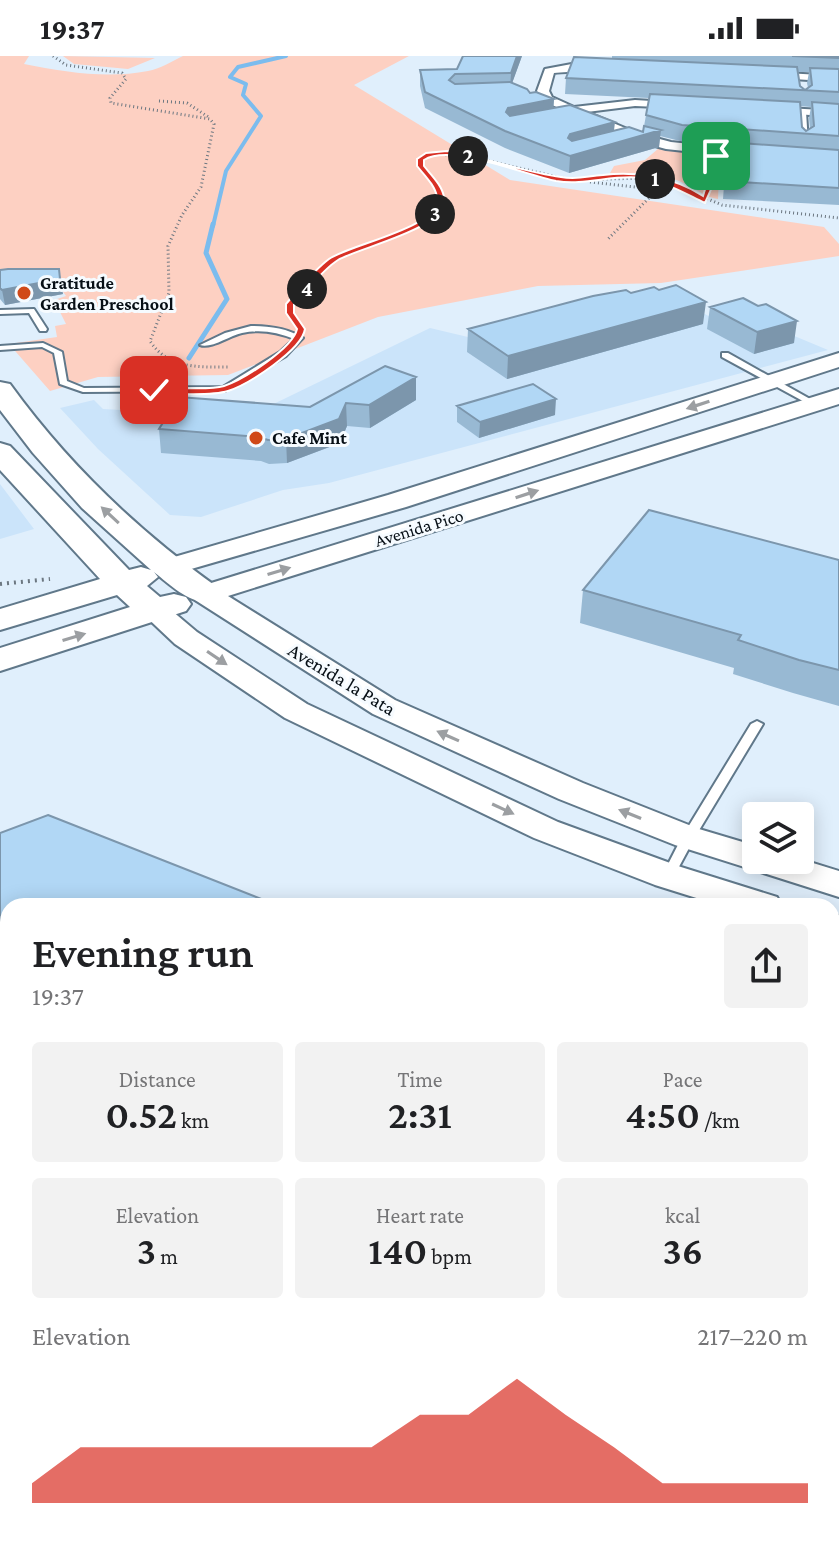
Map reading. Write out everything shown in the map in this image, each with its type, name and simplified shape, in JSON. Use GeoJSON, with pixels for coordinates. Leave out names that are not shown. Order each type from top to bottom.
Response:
{"type":"FeatureCollection","features":[{"type":"Feature","properties":{"kind":"highway","name":"Avenida la Pata"},"geometry":{"type":"LineString","coordinates":[[0,390],[48,457],[167,568],[205,594]]}},
{"type":"Feature","properties":{"kind":"highway"},"geometry":{"type":"LineString","coordinates":[[3,460],[97,559],[155,611]]}},
{"type":"Feature","properties":{"kind":"highway","name":"Avenida Pico"},"geometry":{"type":"LineString","coordinates":[[0,620],[167,568]]}},
{"type":"Feature","properties":{"kind":"highway","name":"Avenida Pico"},"geometry":{"type":"LineString","coordinates":[[0,660],[205,594]]}},
{"type":"Feature","properties":{"kind":"main road","name":"Avenida Pico"},"geometry":{"type":"LineString","coordinates":[[167,568],[397,501],[839,360]]}},
{"type":"Feature","properties":{"kind":"main road","name":"Avenida Pico"},"geometry":{"type":"LineString","coordinates":[[205,594],[827,400]]}},
{"type":"Feature","properties":{"kind":"main road","name":"Avenida la Pata"},"geometry":{"type":"LineString","coordinates":[[205,594],[384,707],[571,791],[687,837],[742,854]]}},
{"type":"Feature","properties":{"kind":"main road"},"geometry":{"type":"LineString","coordinates":[[155,611],[186,638],[296,711],[546,830],[668,876],[738,898]]}},
{"type":"Feature","properties":{"kind":"main road","name":"Avenida la Pata"},"geometry":{"type":"LineString","coordinates":[[807,874],[839,884]]}},
{"type":"Feature","properties":{"kind":"street"},"geometry":{"type":"LineString","coordinates":[[609,67],[558,67],[549,71],[538,93],[575,114],[632,138],[718,152],[766,155]]}},
{"type":"Feature","properties":{"kind":"street"},"geometry":{"type":"LineString","coordinates":[[759,75],[802,82],[839,79]]}},
{"type":"Feature","properties":{"kind":"street"},"geometry":{"type":"LineString","coordinates":[[575,114],[635,103],[696,106]]}},
{"type":"Feature","properties":{"kind":"street"},"geometry":{"type":"LineString","coordinates":[[757,109],[839,114]]}},
{"type":"Feature","properties":{"kind":"lane"},"geometry":{"type":"LineString","coordinates":[[803,112],[805,143]]}},
{"type":"Feature","properties":{"kind":"lane"},"geometry":{"type":"LineString","coordinates":[[0,312],[31,311],[43,329]]}},
{"type":"Feature","properties":{"kind":"lane"},"geometry":{"type":"LineString","coordinates":[[204,345],[232,331],[258,328],[299,338]]}},
{"type":"Feature","properties":{"kind":"lane"},"geometry":{"type":"LineString","coordinates":[[0,348],[43,345],[58,352],[63,382],[83,390],[225,389],[283,354],[299,338]]}},
{"type":"Feature","properties":{"kind":"lane"},"geometry":{"type":"LineString","coordinates":[[725,355],[773,381],[827,400]]}},
{"type":"Feature","properties":{"kind":"lane"},"geometry":{"type":"LineString","coordinates":[[668,876],[687,837],[757,724]]}},
{"type":"Feature","properties":{"kind":"path"},"geometry":{"type":"LineString","coordinates":[[53,56],[66,65],[122,73],[126,79],[110,98],[111,103],[210,119]]}},
{"type":"Feature","properties":{"kind":"path"},"geometry":{"type":"LineString","coordinates":[[159,101],[180,100],[197,106],[214,124],[201,187],[182,215],[168,246],[169,293],[150,341],[155,353],[176,363],[233,367]]}},
{"type":"Feature","properties":{"kind":"path"},"geometry":{"type":"LineString","coordinates":[[705,201],[710,185],[693,173],[694,169],[709,163],[718,152]]}},
{"type":"Feature","properties":{"kind":"path"},"geometry":{"type":"LineString","coordinates":[[299,338],[301,329],[290,313],[290,304],[332,260],[354,249],[421,226],[440,207],[441,198],[435,184],[420,166],[421,159],[428,155],[447,153],[467,156],[557,179],[644,188],[651,196],[608,239]]}},
{"type":"Feature","properties":{"kind":"path"},"geometry":{"type":"LineString","coordinates":[[585,182],[601,177],[641,176],[684,187],[705,201],[722,205],[839,218]]}},
{"type":"Feature","properties":{"kind":"shaded area"},"geometry":{"type":"Polygon","coordinates":[[[0,56],[29,56],[24,64],[102,74],[152,70],[183,56],[409,56],[354,85],[510,180],[824,227],[839,244],[839,256],[661,283],[538,286],[378,317],[228,375],[98,377],[50,391],[9,344],[57,337],[55,326],[66,324],[54,300],[66,296],[56,282],[0,275],[0,56]]]}},
{"type":"Feature","properties":{"kind":"shaded area"},"geometry":{"type":"Polygon","coordinates":[[[63,56],[155,58],[128,69],[74,64],[63,56]]]}},
{"type":"Feature","properties":{"kind":"shaded area"},"geometry":{"type":"Polygon","coordinates":[[[659,148],[720,156],[718,199],[670,178],[610,173],[614,166],[645,160],[659,148]]]}},
{"type":"Feature","properties":{"kind":"shaded area"},"geometry":{"type":"Polygon","coordinates":[[[684,303],[720,322],[744,315],[828,350],[329,483],[283,490],[201,517],[170,515],[98,449],[60,408],[94,400],[103,409],[247,417],[430,328],[489,342],[684,303]]]}},
{"type":"Feature","properties":{"kind":"shaded area"},"geometry":{"type":"Polygon","coordinates":[[[0,484],[34,529],[0,539],[0,484]]]}},
{"type":"Feature","properties":{"kind":"building"},"geometry":{"type":"Polygon","coordinates":[[[463,56],[517,56],[511,73],[455,74],[449,80],[455,84],[510,82],[530,93],[536,92],[554,99],[508,108],[506,112],[510,116],[570,105],[615,122],[570,134],[568,138],[572,141],[629,127],[643,132],[644,126],[661,130],[570,156],[505,131],[425,92],[420,70],[457,69],[463,56]]]}},
{"type":"Feature","properties":{"kind":"building"},"geometry":{"type":"Polygon","coordinates":[[[792,56],[839,56],[839,58],[792,56]]]}},
{"type":"Feature","properties":{"kind":"building"},"geometry":{"type":"Polygon","coordinates":[[[574,57],[797,67],[800,86],[805,90],[812,85],[810,68],[839,69],[839,92],[566,78],[574,57]]]}},
{"type":"Feature","properties":{"kind":"building"},"geometry":{"type":"Polygon","coordinates":[[[650,94],[800,102],[802,127],[806,131],[814,126],[812,102],[839,104],[839,136],[682,125],[646,115],[650,94]]]}},
{"type":"Feature","properties":{"kind":"building"},"geometry":{"type":"Polygon","coordinates":[[[727,142],[839,150],[839,188],[725,181],[727,142]]]}},
{"type":"Feature","properties":{"kind":"building"},"geometry":{"type":"Polygon","coordinates":[[[59,269],[60,279],[2,290],[0,270],[59,269]]]}},
{"type":"Feature","properties":{"kind":"building"},"geometry":{"type":"Polygon","coordinates":[[[676,285],[706,302],[508,356],[468,329],[593,296],[626,290],[631,293],[654,287],[659,290],[676,285]]]}},
{"type":"Feature","properties":{"kind":"building"},"geometry":{"type":"Polygon","coordinates":[[[743,298],[758,306],[766,304],[797,321],[757,332],[710,307],[743,298]]]}},
{"type":"Feature","properties":{"kind":"building"},"geometry":{"type":"Polygon","coordinates":[[[385,366],[416,377],[369,405],[346,403],[339,419],[286,439],[268,440],[159,429],[179,397],[310,407],[385,366]]]}},
{"type":"Feature","properties":{"kind":"building"},"geometry":{"type":"Polygon","coordinates":[[[533,384],[556,399],[480,422],[457,406],[533,384]]]}},
{"type":"Feature","properties":{"kind":"building"},"geometry":{"type":"Polygon","coordinates":[[[649,510],[839,560],[839,670],[738,640],[741,635],[583,590],[649,510]]]}},
{"type":"Feature","properties":{"kind":"building"},"geometry":{"type":"Polygon","coordinates":[[[48,815],[259,898],[0,898],[0,833],[48,815]]]}},
{"type":"Feature","properties":{"kind":"waterway"},"geometry":{"type":"LineString","coordinates":[[213,226],[226,171],[261,116],[243,95],[246,84],[230,77],[238,67],[286,56]]}},
{"type":"Feature","properties":{"kind":"waterway"},"geometry":{"type":"LineString","coordinates":[[189,358],[227,299],[206,253],[213,224]]}},
{"type":"Feature","properties":{"kind":"place","name":"Gratitude Garden Preschool"},"geometry":{"type":"Point","coordinates":[24,293]}},
{"type":"Feature","properties":{"kind":"place","name":"Cafe Mint"},"geometry":{"type":"Point","coordinates":[256,438]}},
{"type":"Feature","properties":{"kind":"route"},"geometry":{"type":"LineString","coordinates":[[154,390],[225,389],[283,354],[299,338],[301,329],[290,313],[290,304],[332,260],[354,249],[421,226],[440,207],[441,198],[435,184],[420,166],[421,159],[428,155],[447,153],[467,156],[557,179],[585,182],[601,177],[641,176],[684,187],[705,201],[710,185],[693,173],[694,169],[709,163],[716,156]]}}]}
